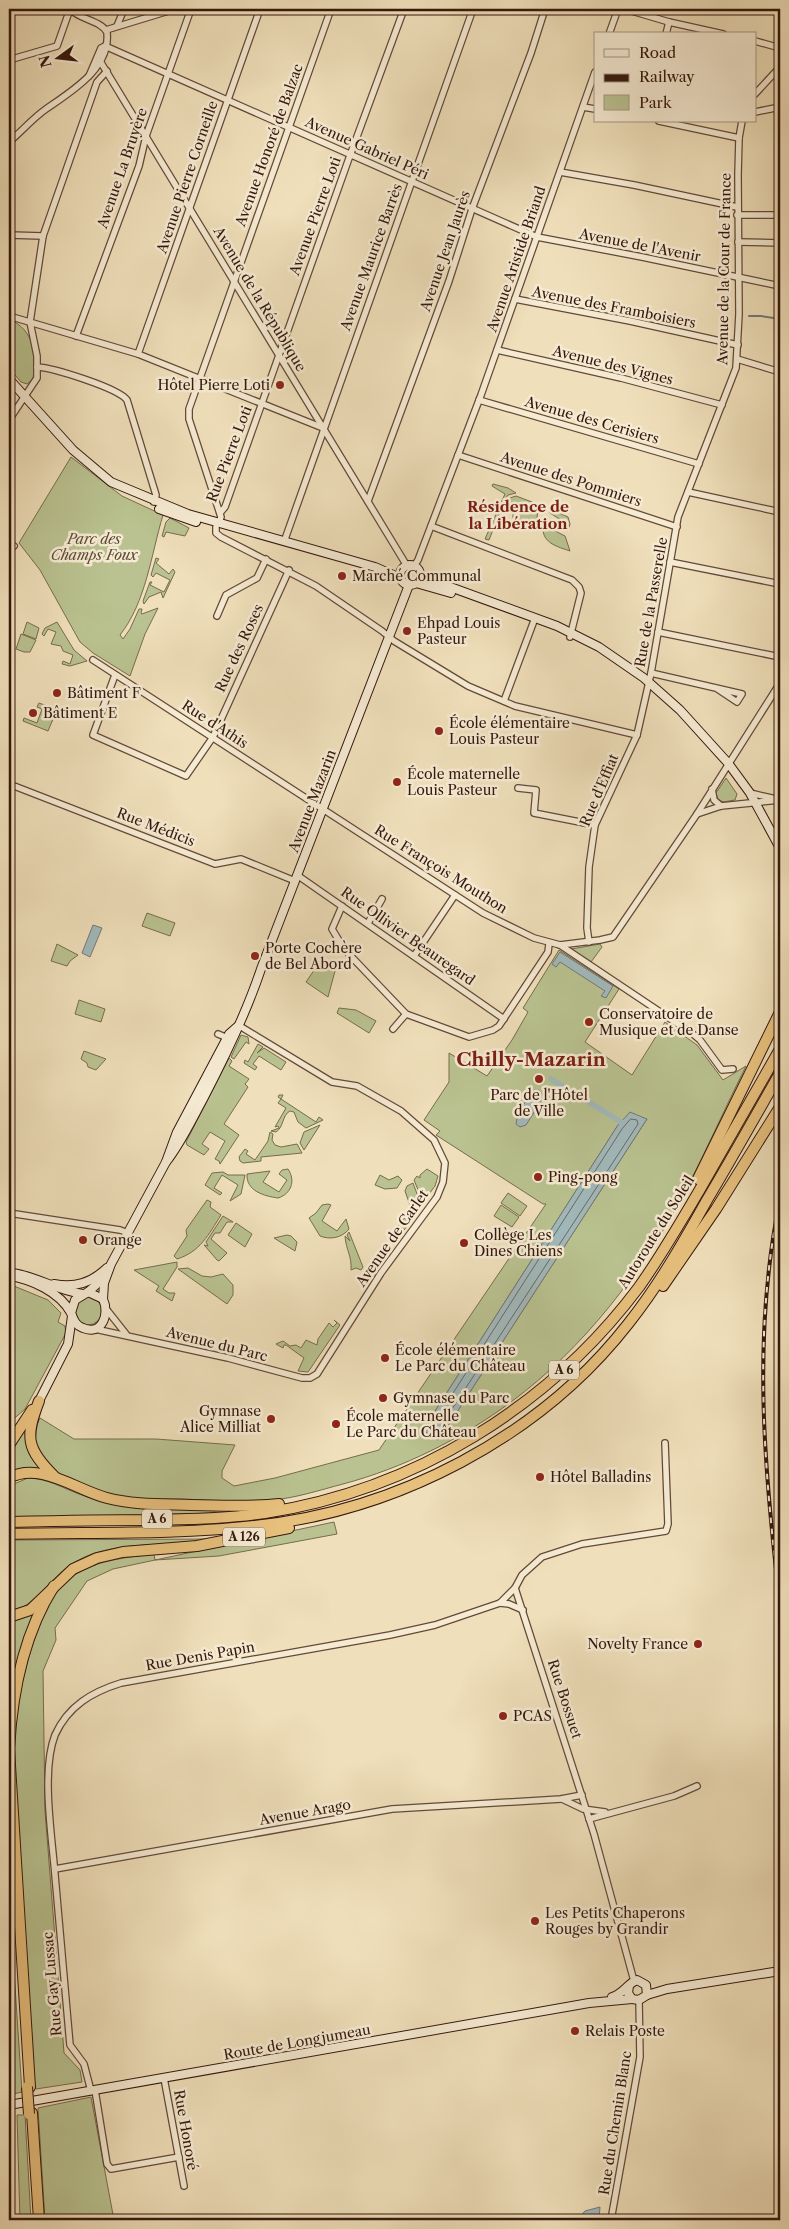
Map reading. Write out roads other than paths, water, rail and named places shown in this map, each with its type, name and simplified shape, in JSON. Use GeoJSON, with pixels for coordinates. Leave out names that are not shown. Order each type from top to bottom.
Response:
{"type":"FeatureCollection","features":[{"type":"Feature","properties":{"kind":"highway"},"geometry":{"type":"LineString","coordinates":[[685,1214],[685,1205],[780,1012]]}},
{"type":"Feature","properties":{"kind":"highway","name":"Autoroute du Soleil"},"geometry":{"type":"LineString","coordinates":[[9,1522],[219,1518],[263,1513],[304,1505],[366,1488],[423,1464],[478,1435],[521,1406],[563,1371],[609,1324],[641,1284],[685,1214],[780,1050]]}},
{"type":"Feature","properties":{"kind":"highway","name":"Autoroute du Soleil"},"geometry":{"type":"LineString","coordinates":[[9,1534],[220,1530],[277,1523],[360,1505],[393,1494],[441,1472],[485,1448],[527,1420],[556,1397],[596,1361],[627,1326],[674,1258],[780,1073]]}},
{"type":"Feature","properties":{"kind":"highway"},"geometry":{"type":"LineString","coordinates":[[649,1296],[658,1294],[681,1262],[780,1108]]}},
{"type":"Feature","properties":{"kind":"highway"},"geometry":{"type":"LineString","coordinates":[[39,1401],[30,1424],[30,1441],[37,1459],[56,1478]]}},
{"type":"Feature","properties":{"kind":"highway"},"geometry":{"type":"LineString","coordinates":[[9,1445],[39,1401]]}},
{"type":"Feature","properties":{"kind":"highway"},"geometry":{"type":"LineString","coordinates":[[9,1478],[21,1473],[30,1473],[56,1478],[99,1496],[135,1503],[258,1506],[300,1502],[304,1505]]}},
{"type":"Feature","properties":{"kind":"highway","name":"A 126"},"geometry":{"type":"LineString","coordinates":[[38,2220],[9,1749],[13,1705],[22,1661],[37,1615],[54,1586],[73,1569],[97,1558],[123,1552],[197,1546],[283,1529],[354,1512],[360,1505]]}},
{"type":"Feature","properties":{"kind":"highway"},"geometry":{"type":"LineString","coordinates":[[9,1617],[30,1610],[54,1586]]}},
{"type":"Feature","properties":{"kind":"highway","name":"A 126"},"geometry":{"type":"LineString","coordinates":[[9,1819],[29,2087]]}},
{"type":"Feature","properties":{"kind":"street"},"geometry":{"type":"LineString","coordinates":[[9,60],[57,46],[70,9],[106,30],[108,37],[89,76],[9,142]]}},
{"type":"Feature","properties":{"kind":"street"},"geometry":{"type":"LineString","coordinates":[[118,26],[124,9]]}},
{"type":"Feature","properties":{"kind":"street"},"geometry":{"type":"LineString","coordinates":[[106,30],[175,9]]}},
{"type":"Feature","properties":{"kind":"street","name":"Avenue La Bruyère"},"geometry":{"type":"LineString","coordinates":[[76,336],[139,166],[146,136],[191,9]]}},
{"type":"Feature","properties":{"kind":"street","name":"Avenue Pierre Corneille"},"geometry":{"type":"LineString","coordinates":[[138,354],[260,9]]}},
{"type":"Feature","properties":{"kind":"street","name":"Avenue Honoré de Balzac"},"geometry":{"type":"LineString","coordinates":[[219,520],[189,419],[189,408],[331,9]]}},
{"type":"Feature","properties":{"kind":"street","name":"Avenue Pierre Loti"},"geometry":{"type":"LineString","coordinates":[[262,404],[350,154],[404,9]]}},
{"type":"Feature","properties":{"kind":"street","name":"Avenue Maurice Barrès"},"geometry":{"type":"LineString","coordinates":[[284,542],[473,9]]}},
{"type":"Feature","properties":{"kind":"street","name":"Avenue Jean Jaurès"},"geometry":{"type":"LineString","coordinates":[[368,502],[436,318],[472,209],[531,53],[545,9]]}},
{"type":"Feature","properties":{"kind":"street"},"geometry":{"type":"LineString","coordinates":[[610,32],[618,9]]}},
{"type":"Feature","properties":{"kind":"street"},"geometry":{"type":"LineString","coordinates":[[625,9],[669,22],[714,32]]}},
{"type":"Feature","properties":{"kind":"street"},"geometry":{"type":"LineString","coordinates":[[666,32],[669,22]]}},
{"type":"Feature","properties":{"kind":"street"},"geometry":{"type":"LineString","coordinates":[[756,41],[780,48]]}},
{"type":"Feature","properties":{"kind":"street","name":"Avenue Gabriel Péri"},"geometry":{"type":"LineString","coordinates":[[105,46],[537,237]]}},
{"type":"Feature","properties":{"kind":"street","name":"Avenue de la République"},"geometry":{"type":"LineString","coordinates":[[98,59],[408,566]]}},
{"type":"Feature","properties":{"kind":"street"},"geometry":{"type":"LineString","coordinates":[[756,93],[780,67]]}},
{"type":"Feature","properties":{"kind":"street"},"geometry":{"type":"LineString","coordinates":[[9,420],[37,378],[38,367],[30,322],[43,236],[97,82],[107,71]]}},
{"type":"Feature","properties":{"kind":"street","name":"Avenue Aristide Briand"},"geometry":{"type":"LineString","coordinates":[[408,566],[417,562],[479,400],[594,75]]}},
{"type":"Feature","properties":{"kind":"street"},"geometry":{"type":"LineString","coordinates":[[583,107],[594,109]]}},
{"type":"Feature","properties":{"kind":"street"},"geometry":{"type":"LineString","coordinates":[[756,112],[780,107]]}},
{"type":"Feature","properties":{"kind":"street"},"geometry":{"type":"LineString","coordinates":[[664,122],[739,138]]}},
{"type":"Feature","properties":{"kind":"street","name":"Avenue de la Cour de France"},"geometry":{"type":"LineString","coordinates":[[677,526],[688,492],[736,368],[738,345],[737,208],[739,138],[742,122]]}},
{"type":"Feature","properties":{"kind":"street"},"geometry":{"type":"LineString","coordinates":[[560,172],[634,185],[737,208]]}},
{"type":"Feature","properties":{"kind":"street"},"geometry":{"type":"LineString","coordinates":[[737,215],[780,215]]}},
{"type":"Feature","properties":{"kind":"street"},"geometry":{"type":"LineString","coordinates":[[9,235],[43,236]]}},
{"type":"Feature","properties":{"kind":"street","name":"Avenue de l'Avenir"},"geometry":{"type":"LineString","coordinates":[[537,237],[642,256],[780,286]]}},
{"type":"Feature","properties":{"kind":"street"},"geometry":{"type":"LineString","coordinates":[[738,242],[780,243]]}},
{"type":"Feature","properties":{"kind":"street","name":"Avenue des Framboisiers"},"geometry":{"type":"LineString","coordinates":[[515,299],[630,321],[738,345]]}},
{"type":"Feature","properties":{"kind":"street"},"geometry":{"type":"LineString","coordinates":[[9,316],[138,354],[323,428]]}},
{"type":"Feature","properties":{"kind":"street","name":"Avenue des Vignes"},"geometry":{"type":"LineString","coordinates":[[497,350],[622,378],[722,405]]}},
{"type":"Feature","properties":{"kind":"street"},"geometry":{"type":"LineString","coordinates":[[737,359],[780,372]]}},
{"type":"Feature","properties":{"kind":"street"},"geometry":{"type":"LineString","coordinates":[[38,367],[112,388],[123,395],[156,494],[154,502]]}},
{"type":"Feature","properties":{"kind":"street"},"geometry":{"type":"LineString","coordinates":[[9,373],[49,424],[73,450],[111,482],[136,498],[167,512],[219,520]]}},
{"type":"Feature","properties":{"kind":"street"},"geometry":{"type":"LineString","coordinates":[[9,378],[26,395]]}},
{"type":"Feature","properties":{"kind":"street","name":"Avenue des Cerisiers"},"geometry":{"type":"LineString","coordinates":[[479,400],[699,464]]}},
{"type":"Feature","properties":{"kind":"street","name":"Rue Pierre Loti"},"geometry":{"type":"LineString","coordinates":[[219,520],[262,404]]}},
{"type":"Feature","properties":{"kind":"street","name":"Avenue des Pommiers"},"geometry":{"type":"LineString","coordinates":[[458,454],[677,526]]}},
{"type":"Feature","properties":{"kind":"street"},"geometry":{"type":"LineString","coordinates":[[111,482],[181,512],[219,520],[234,528],[375,567],[400,578],[402,582],[415,582],[451,588],[571,635],[616,662],[621,663],[648,682],[680,710],[728,763],[750,793],[780,848]]}},
{"type":"Feature","properties":{"kind":"street"},"geometry":{"type":"LineString","coordinates":[[688,492],[780,512]]}},
{"type":"Feature","properties":{"kind":"street"},"geometry":{"type":"LineString","coordinates":[[136,498],[154,502]]}},
{"type":"Feature","properties":{"kind":"street"},"geometry":{"type":"LineString","coordinates":[[167,512],[181,512]]}},
{"type":"Feature","properties":{"kind":"street"},"geometry":{"type":"LineString","coordinates":[[219,520],[216,533],[289,570],[468,686],[514,706],[637,735]]}},
{"type":"Feature","properties":{"kind":"street"},"geometry":{"type":"LineString","coordinates":[[431,526],[572,580],[579,586],[581,593],[571,635]]}},
{"type":"Feature","properties":{"kind":"street","name":"Rue de la Passerelle"},"geometry":{"type":"LineString","coordinates":[[648,682],[677,526]]}},
{"type":"Feature","properties":{"kind":"street"},"geometry":{"type":"LineString","coordinates":[[217,616],[226,596],[257,578],[266,559]]}},
{"type":"Feature","properties":{"kind":"street"},"geometry":{"type":"LineString","coordinates":[[670,562],[780,584]]}},
{"type":"Feature","properties":{"kind":"street"},"geometry":{"type":"LineString","coordinates":[[375,567],[408,566],[418,570],[415,582]]}},
{"type":"Feature","properties":{"kind":"street"},"geometry":{"type":"LineString","coordinates":[[400,578],[408,566]]}},
{"type":"Feature","properties":{"kind":"street","name":"Rue des Roses"},"geometry":{"type":"LineString","coordinates":[[115,675],[93,735],[186,776],[213,737],[289,570]]}},
{"type":"Feature","properties":{"kind":"street"},"geometry":{"type":"LineString","coordinates":[[415,582],[534,620]]}},
{"type":"Feature","properties":{"kind":"street","name":"Avenue Mazarin"},"geometry":{"type":"LineString","coordinates":[[85,1293],[96,1285],[128,1233],[166,1162],[177,1132],[238,1025],[254,991],[389,636],[415,582]]}},
{"type":"Feature","properties":{"kind":"street"},"geometry":{"type":"LineString","coordinates":[[442,590],[451,588]]}},
{"type":"Feature","properties":{"kind":"street"},"geometry":{"type":"LineString","coordinates":[[504,701],[534,620]]}},
{"type":"Feature","properties":{"kind":"street"},"geometry":{"type":"LineString","coordinates":[[658,632],[780,657]]}},
{"type":"Feature","properties":{"kind":"street","name":"Rue d'Athis"},"geometry":{"type":"LineString","coordinates":[[93,660],[323,808]]}},
{"type":"Feature","properties":{"kind":"street"},"geometry":{"type":"LineString","coordinates":[[651,672],[716,688]]}},
{"type":"Feature","properties":{"kind":"street","name":"Rue d'Effiat"},"geometry":{"type":"LineString","coordinates":[[589,942],[587,928],[589,867],[595,825],[637,735],[648,682]]}},
{"type":"Feature","properties":{"kind":"street"},"geometry":{"type":"LineString","coordinates":[[560,945],[613,937],[724,774],[728,763],[780,683]]}},
{"type":"Feature","properties":{"kind":"street","name":"Rue Médicis"},"geometry":{"type":"LineString","coordinates":[[9,784],[215,864],[240,859],[296,878]]}},
{"type":"Feature","properties":{"kind":"street"},"geometry":{"type":"LineString","coordinates":[[518,788],[536,790],[534,813],[595,825]]}},
{"type":"Feature","properties":{"kind":"street"},"geometry":{"type":"LineString","coordinates":[[712,789],[714,800],[721,806]]}},
{"type":"Feature","properties":{"kind":"street"},"geometry":{"type":"LineString","coordinates":[[750,793],[780,800]]}},
{"type":"Feature","properties":{"kind":"street"},"geometry":{"type":"LineString","coordinates":[[697,814],[721,806],[780,800]]}},
{"type":"Feature","properties":{"kind":"street"},"geometry":{"type":"LineString","coordinates":[[763,814],[765,803]]}},
{"type":"Feature","properties":{"kind":"street","name":"Rue François Mouthon"},"geometry":{"type":"LineString","coordinates":[[323,808],[501,923],[550,944],[560,945],[700,1040],[722,1070],[733,1069]]}},
{"type":"Feature","properties":{"kind":"street","name":"Rue Ollivier Beauregard"},"geometry":{"type":"LineString","coordinates":[[296,878],[368,923],[504,1018]]}},
{"type":"Feature","properties":{"kind":"street"},"geometry":{"type":"LineString","coordinates":[[414,956],[456,895]]}},
{"type":"Feature","properties":{"kind":"street"},"geometry":{"type":"LineString","coordinates":[[368,923],[382,899]]}},
{"type":"Feature","properties":{"kind":"street"},"geometry":{"type":"LineString","coordinates":[[342,906],[332,929],[344,949],[406,1014],[469,1036],[493,1030],[504,1018],[548,952],[550,944]]}},
{"type":"Feature","properties":{"kind":"street"},"geometry":{"type":"LineString","coordinates":[[393,1029],[406,1014]]}},
{"type":"Feature","properties":{"kind":"street","name":"Avenue de Carlet"},"geometry":{"type":"LineString","coordinates":[[238,1025],[332,1082],[357,1086],[401,1111],[434,1140],[444,1163],[443,1182],[437,1196],[378,1279],[316,1374],[310,1378],[302,1378]]}},
{"type":"Feature","properties":{"kind":"street"},"geometry":{"type":"LineString","coordinates":[[218,1034],[230,1039]]}},
{"type":"Feature","properties":{"kind":"street"},"geometry":{"type":"LineString","coordinates":[[9,1213],[116,1229],[128,1233]]}},
{"type":"Feature","properties":{"kind":"street"},"geometry":{"type":"LineString","coordinates":[[39,1281],[74,1286],[93,1279],[109,1266]]}},
{"type":"Feature","properties":{"kind":"street","name":"Avenue Mazarin"},"geometry":{"type":"LineString","coordinates":[[103,1299],[104,1283],[109,1266]]}},
{"type":"Feature","properties":{"kind":"street"},"geometry":{"type":"LineString","coordinates":[[9,1272],[67,1292],[85,1293],[103,1299],[107,1310],[126,1334]]}},
{"type":"Feature","properties":{"kind":"street"},"geometry":{"type":"LineString","coordinates":[[9,1276],[57,1296],[77,1325],[89,1329]]}},
{"type":"Feature","properties":{"kind":"street"},"geometry":{"type":"LineString","coordinates":[[39,1401],[68,1344],[74,1300],[85,1293]]}},
{"type":"Feature","properties":{"kind":"street"},"geometry":{"type":"LineString","coordinates":[[68,1344],[104,1320],[107,1310]]}},
{"type":"Feature","properties":{"kind":"street","name":"Avenue du Parc"},"geometry":{"type":"LineString","coordinates":[[89,1329],[126,1334],[302,1378]]}},
{"type":"Feature","properties":{"kind":"street","name":"Rue Denis Papin"},"geometry":{"type":"LineString","coordinates":[[55,1869],[49,1799],[52,1749],[54,1738],[66,1716],[84,1698],[121,1683],[408,1632],[455,1619],[500,1603],[515,1588],[522,1575],[542,1557],[582,1544],[666,1530],[668,1524],[665,1443]]}},
{"type":"Feature","properties":{"kind":"street","name":"Rue Bossuet"},"geometry":{"type":"LineString","coordinates":[[515,1588],[582,1795],[631,1984]]}},
{"type":"Feature","properties":{"kind":"street"},"geometry":{"type":"LineString","coordinates":[[500,1603],[509,1604],[523,1610]]}},
{"type":"Feature","properties":{"kind":"street"},"geometry":{"type":"LineString","coordinates":[[589,1819],[674,1796],[697,1786]]}},
{"type":"Feature","properties":{"kind":"street","name":"Avenue Arago"},"geometry":{"type":"LineString","coordinates":[[55,1869],[392,1809],[561,1799],[582,1795]]}},
{"type":"Feature","properties":{"kind":"street","name":"Avenue Arago"},"geometry":{"type":"LineString","coordinates":[[561,1799],[586,1810],[610,1812]]}},
{"type":"Feature","properties":{"kind":"street","name":"Rue Gay Lussac"},"geometry":{"type":"LineString","coordinates":[[55,1869],[70,2045],[84,2064],[93,2091],[106,2158],[111,2169],[179,2157]]}},
{"type":"Feature","properties":{"kind":"street"},"geometry":{"type":"LineString","coordinates":[[749,1975],[780,1966]]}},
{"type":"Feature","properties":{"kind":"street"},"geometry":{"type":"LineString","coordinates":[[636,2000],[628,1993],[631,1984],[640,1981],[646,1985],[668,1989],[780,1971]]}},
{"type":"Feature","properties":{"kind":"street","name":"Route de Longjumeau"},"geometry":{"type":"LineString","coordinates":[[9,2105],[589,2003],[617,1996],[631,1984]]}},
{"type":"Feature","properties":{"kind":"street"},"geometry":{"type":"LineString","coordinates":[[646,1985],[647,1995]]}},
{"type":"Feature","properties":{"kind":"street","name":"Route de Longjumeau"},"geometry":{"type":"LineString","coordinates":[[589,2003],[636,2000],[668,1989]]}},
{"type":"Feature","properties":{"kind":"street","name":"Rue du Chemin Blanc"},"geometry":{"type":"LineString","coordinates":[[611,2220],[640,2057],[636,2000]]}},
{"type":"Feature","properties":{"kind":"street","name":"Rue Honoré"},"geometry":{"type":"LineString","coordinates":[[164,2078],[184,2186]]}},
{"type":"Feature","properties":{"kind":"water"},"geometry":{"type":"Polygon","coordinates":[[[93,925],[102,928],[90,957],[82,953],[93,925]]]}},
{"type":"Feature","properties":{"kind":"water"},"geometry":{"type":"Polygon","coordinates":[[[560,952],[613,986],[606,998],[601,996],[605,991],[560,962],[556,967],[552,964],[560,952]]]}},
{"type":"Feature","properties":{"kind":"water"},"geometry":{"type":"Polygon","coordinates":[[[534,1090],[539,1090],[544,1097],[526,1125],[520,1127],[516,1124],[518,1115],[534,1090]]]}},
{"type":"Feature","properties":{"kind":"water"},"geometry":{"type":"Polygon","coordinates":[[[630,1112],[647,1119],[438,1440],[423,1430],[618,1125],[630,1112]]]}},
{"type":"Feature","properties":{"kind":"water"},"geometry":{"type":"Polygon","coordinates":[[[600,2207],[599,2220],[577,2220],[585,2211],[600,2207]]]}},
{"type":"Feature","properties":{"kind":"waterway"},"geometry":{"type":"LineString","coordinates":[[749,316],[780,319]]}},
{"type":"Feature","properties":{"kind":"waterway"},"geometry":{"type":"LineString","coordinates":[[551,1079],[621,1122]]}},
{"type":"Feature","properties":{"kind":"railway"},"geometry":{"type":"LineString","coordinates":[[780,1200],[771,1250],[763,1351],[769,1503],[780,1604]]}},
{"type":"Feature","properties":{"kind":"place","name":"Hôtel Pierre Loti"},"geometry":{"type":"Point","coordinates":[280,385]}},
{"type":"Feature","properties":{"kind":"place","name":"Marché Communal"},"geometry":{"type":"Point","coordinates":[342,576]}},
{"type":"Feature","properties":{"kind":"place","name":"Ehpad Louis Pasteur"},"geometry":{"type":"Point","coordinates":[407,631]}},
{"type":"Feature","properties":{"kind":"place","name":"Bâtiment F"},"geometry":{"type":"Point","coordinates":[57,693]}},
{"type":"Feature","properties":{"kind":"place","name":"Bâtiment E"},"geometry":{"type":"Point","coordinates":[33,713]}},
{"type":"Feature","properties":{"kind":"place","name":"École élémentaire Louis Pasteur"},"geometry":{"type":"Point","coordinates":[439,731]}},
{"type":"Feature","properties":{"kind":"place","name":"École maternelle Louis Pasteur"},"geometry":{"type":"Point","coordinates":[397,782]}},
{"type":"Feature","properties":{"kind":"place","name":"Porte Cochère de Bel Abord"},"geometry":{"type":"Point","coordinates":[255,956]}},
{"type":"Feature","properties":{"kind":"place","name":"Conservatoire de Musique et de Danse"},"geometry":{"type":"Point","coordinates":[589,1022]}},
{"type":"Feature","properties":{"kind":"place","name":"Parc de l'Hôtel de Ville"},"geometry":{"type":"Point","coordinates":[539,1079]}},
{"type":"Feature","properties":{"kind":"place","name":"Ping-pong"},"geometry":{"type":"Point","coordinates":[538,1177]}},
{"type":"Feature","properties":{"kind":"place","name":"Orange"},"geometry":{"type":"Point","coordinates":[83,1240]}},
{"type":"Feature","properties":{"kind":"place","name":"Collège Les Dines Chiens"},"geometry":{"type":"Point","coordinates":[464,1243]}},
{"type":"Feature","properties":{"kind":"place","name":"École élémentaire Le Parc du Château"},"geometry":{"type":"Point","coordinates":[385,1358]}},
{"type":"Feature","properties":{"kind":"place","name":"Gymnase du Parc"},"geometry":{"type":"Point","coordinates":[383,1398]}},
{"type":"Feature","properties":{"kind":"place","name":"Gymnase Alice Milliat"},"geometry":{"type":"Point","coordinates":[271,1419]}},
{"type":"Feature","properties":{"kind":"place","name":"École maternelle Le Parc du Château"},"geometry":{"type":"Point","coordinates":[336,1424]}},
{"type":"Feature","properties":{"kind":"place","name":"Hôtel Balladins"},"geometry":{"type":"Point","coordinates":[540,1477]}},
{"type":"Feature","properties":{"kind":"place","name":"Novelty France"},"geometry":{"type":"Point","coordinates":[698,1644]}},
{"type":"Feature","properties":{"kind":"place","name":"PCAS"},"geometry":{"type":"Point","coordinates":[503,1716]}},
{"type":"Feature","properties":{"kind":"place","name":"Les Petits Chaperons Rouges by Grandir"},"geometry":{"type":"Point","coordinates":[535,1921]}},
{"type":"Feature","properties":{"kind":"place","name":"Relais Poste"},"geometry":{"type":"Point","coordinates":[575,2031]}},
{"type":"Feature","properties":{"kind":"district","name":"Résidence de la Libération"},"geometry":{"type":"Point","coordinates":[518,516]}},
{"type":"Feature","properties":{"kind":"district","name":"Chilly-Mazarin"},"geometry":{"type":"Point","coordinates":[531,1059]}},
{"type":"Feature","properties":{"kind":"park label","name":"Parc des Champs Foux"},"geometry":{"type":"Point","coordinates":[94,548]}}]}
